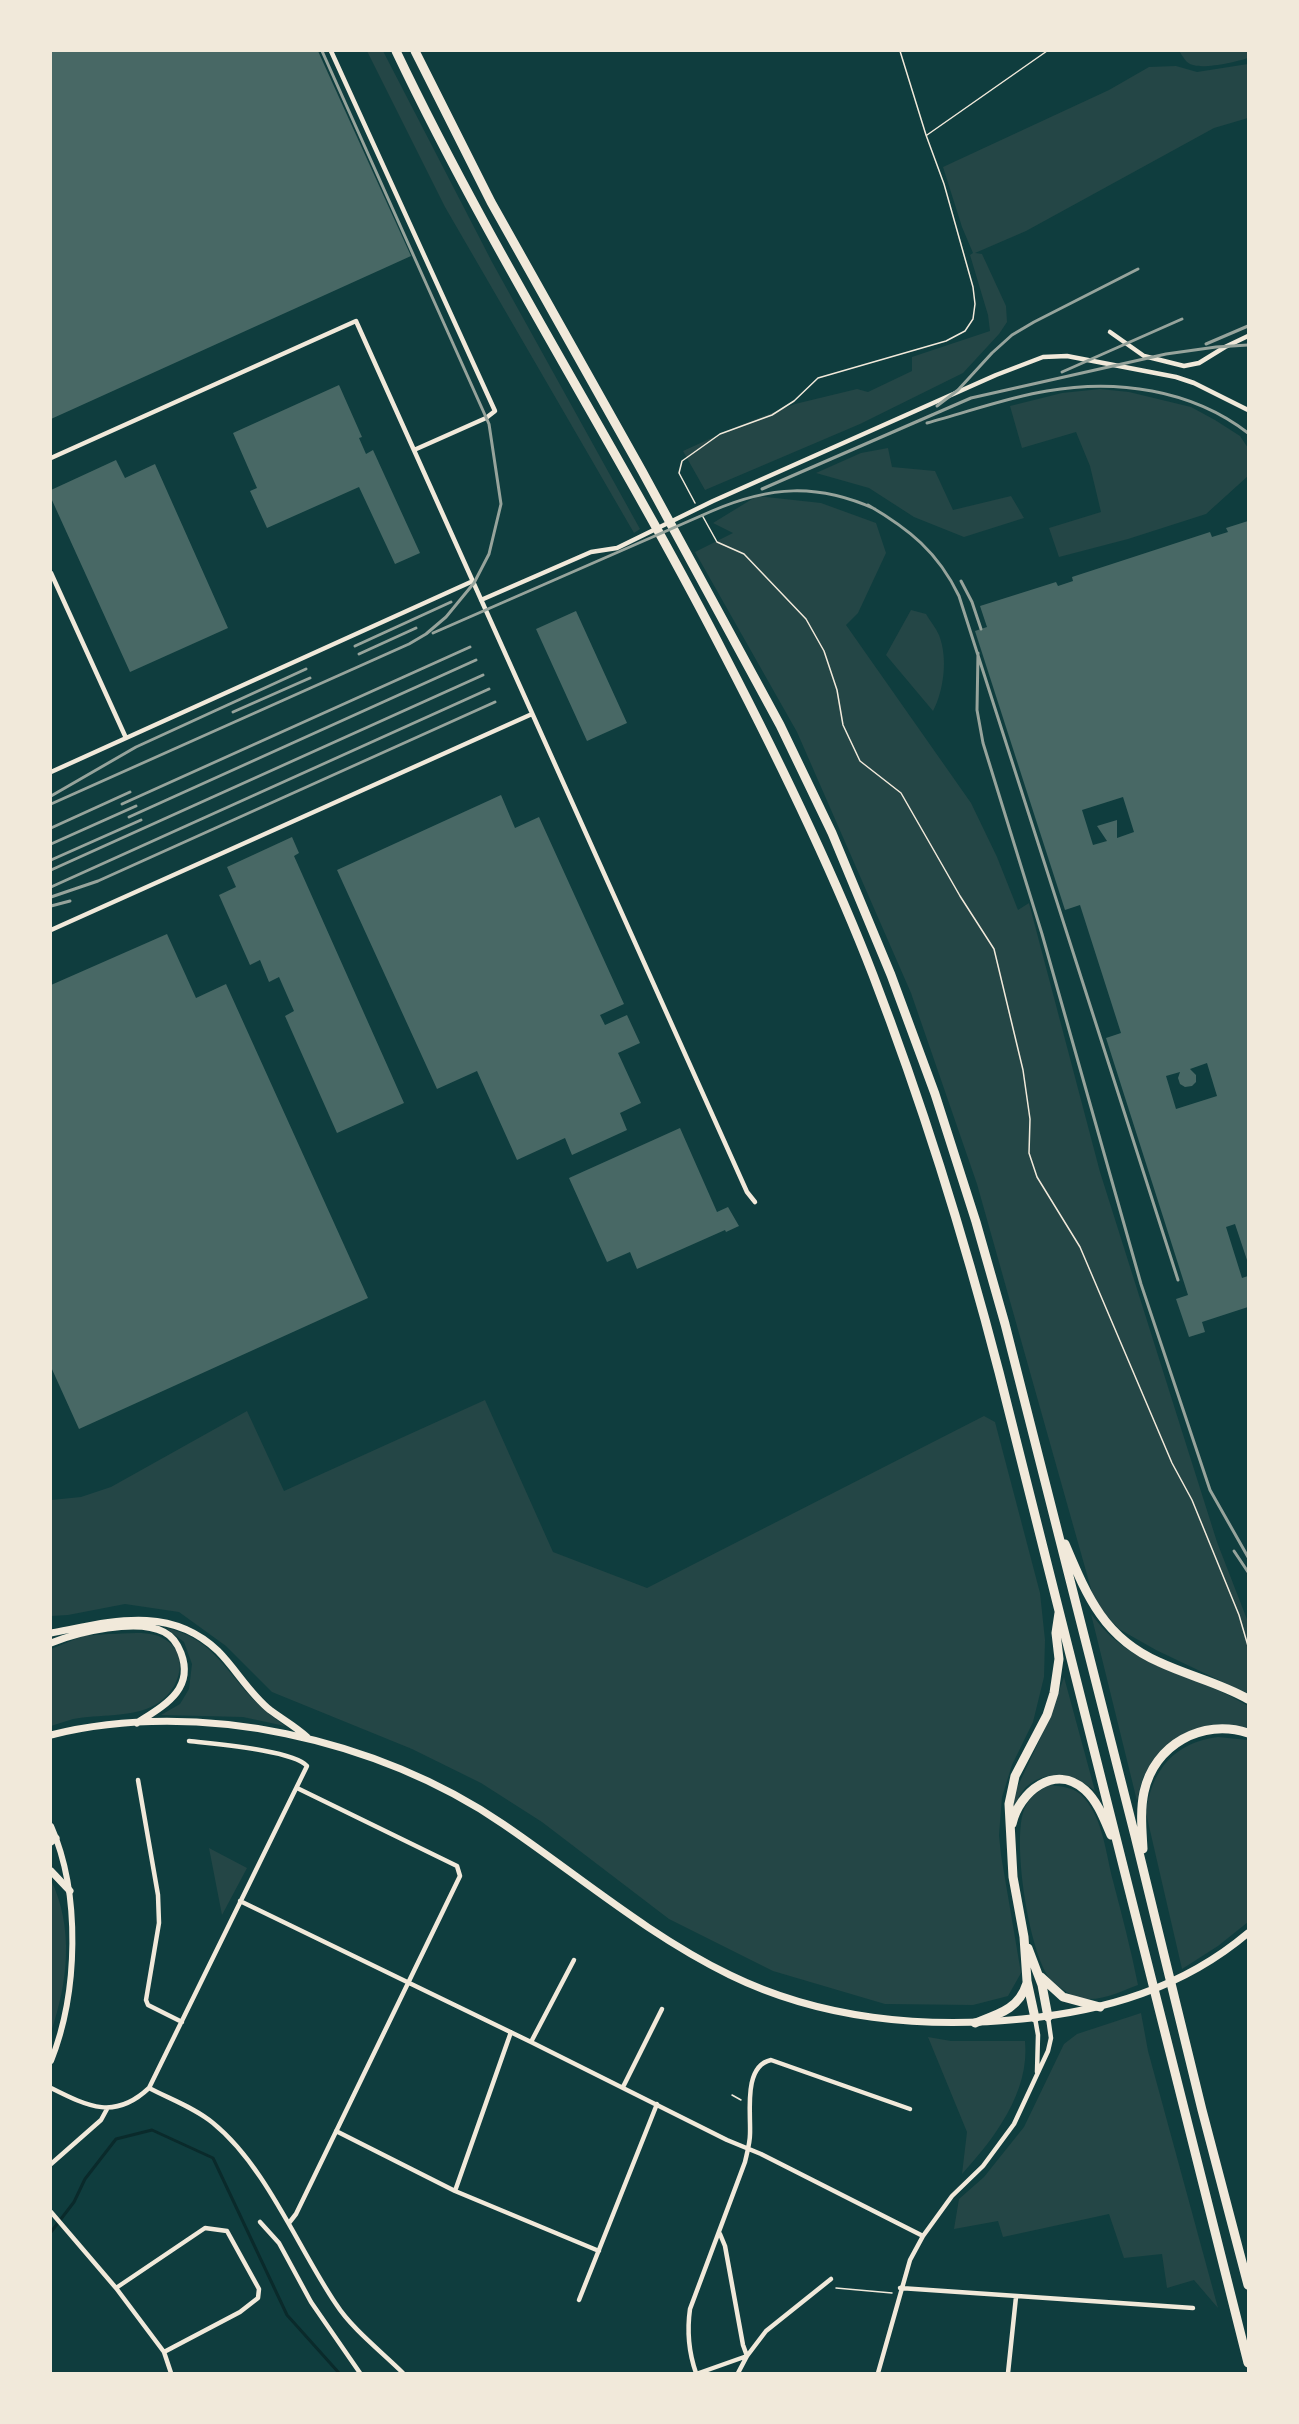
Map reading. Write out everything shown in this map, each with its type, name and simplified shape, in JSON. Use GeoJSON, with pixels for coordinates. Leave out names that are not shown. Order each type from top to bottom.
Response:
{"type":"FeatureCollection","features":[{"type":"Feature","properties":{"kind":"highway"},"geometry":{"type":"LineString","coordinates":[[396,51],[421,104],[515,282],[724,652],[817,841],[872,973],[922,1107],[957,1218],[986,1323],[1060,1609],[1248,2363]]}},
{"type":"Feature","properties":{"kind":"highway"},"geometry":{"type":"LineString","coordinates":[[415,51],[491,202],[654,492],[780,725],[832,833],[891,975],[935,1094],[976,1222],[1014,1357],[1202,2110],[1248,2285]]}},
{"type":"Feature","properties":{"kind":"highway"},"geometry":{"type":"LineString","coordinates":[[1053,1513],[1085,1592],[1112,1629],[1147,1656],[1248,1699]]}},
{"type":"Feature","properties":{"kind":"highway"},"geometry":{"type":"LineString","coordinates":[[1035,2018],[1027,1981],[1024,1937],[1013,1877],[1010,1832],[1011,1786],[1047,1715],[1054,1693],[1058,1670],[1059,1647],[1056,1633],[1060,1609]]}},
{"type":"Feature","properties":{"kind":"highway"},"geometry":{"type":"LineString","coordinates":[[1144,1872],[1142,1805],[1148,1777],[1158,1760],[1179,1740],[1197,1732],[1219,1728],[1248,1733]]}},
{"type":"Feature","properties":{"kind":"highway"},"geometry":{"type":"LineString","coordinates":[[1010,1832],[1018,1809],[1031,1790],[1049,1780],[1065,1780],[1079,1786],[1091,1796],[1121,1855]]}},
{"type":"Feature","properties":{"kind":"highway"},"geometry":{"type":"LineString","coordinates":[[1024,1937],[1039,1975],[1048,2017]]}},
{"type":"Feature","properties":{"kind":"highway"},"geometry":{"type":"LineString","coordinates":[[1039,1975],[1062,1997],[1100,2007]]}},
{"type":"Feature","properties":{"kind":"highway"},"geometry":{"type":"LineString","coordinates":[[975,2023],[1004,2013],[1017,2004],[1024,1994],[1027,1981]]}},
{"type":"Feature","properties":{"kind":"main road"},"geometry":{"type":"LineString","coordinates":[[51,1633],[118,1620],[170,1623],[199,1635],[219,1651],[270,1710],[293,1724],[309,1738]]}},
{"type":"Feature","properties":{"kind":"main road"},"geometry":{"type":"LineString","coordinates":[[51,1642],[68,1636],[119,1627],[143,1627],[164,1632],[178,1644],[185,1662],[183,1680],[177,1694],[164,1706],[137,1723]]}},
{"type":"Feature","properties":{"kind":"main road"},"geometry":{"type":"LineString","coordinates":[[51,1734],[68,1730],[137,1723],[195,1721],[255,1728],[309,1738],[380,1760],[447,1790],[501,1822],[612,1903],[684,1951],[732,1976],[795,2000],[886,2020],[975,2023],[1048,2017],[1100,2007],[1148,1993],[1197,1970],[1248,1933]]}},
{"type":"Feature","properties":{"kind":"main road"},"geometry":{"type":"LineString","coordinates":[[51,1871],[70,1891]]}},
{"type":"Feature","properties":{"kind":"street"},"geometry":{"type":"LineString","coordinates":[[332,51],[495,411],[486,418],[414,450]]}},
{"type":"Feature","properties":{"kind":"street"},"geometry":{"type":"LineString","coordinates":[[51,458],[356,321],[747,1192],[755,1202]]}},
{"type":"Feature","properties":{"kind":"street"},"geometry":{"type":"LineString","coordinates":[[1110,332],[1144,356],[1184,366],[1199,363],[1248,336]]}},
{"type":"Feature","properties":{"kind":"street"},"geometry":{"type":"LineString","coordinates":[[481,600],[591,552],[618,548],[714,501],[1043,357],[1067,356],[1176,377],[1194,383],[1248,410]]}},
{"type":"Feature","properties":{"kind":"street"},"geometry":{"type":"LineString","coordinates":[[51,573],[126,738]]}},
{"type":"Feature","properties":{"kind":"street"},"geometry":{"type":"LineString","coordinates":[[51,772],[473,581]]}},
{"type":"Feature","properties":{"kind":"street"},"geometry":{"type":"LineString","coordinates":[[51,930],[532,714]]}},
{"type":"Feature","properties":{"kind":"street"},"geometry":{"type":"LineString","coordinates":[[51,2088],[84,2103],[107,2109],[120,2107],[135,2100],[149,2088],[307,1766],[302,1762],[270,1752],[189,1741]]}},
{"type":"Feature","properties":{"kind":"street"},"geometry":{"type":"LineString","coordinates":[[138,1780],[158,1895],[159,1923],[146,2000],[148,2005],[182,2022]]}},
{"type":"Feature","properties":{"kind":"street"},"geometry":{"type":"LineString","coordinates":[[289,2223],[296,2214],[460,1876],[457,1866],[297,1788]]}},
{"type":"Feature","properties":{"kind":"street"},"geometry":{"type":"LineString","coordinates":[[51,1827],[70,1891],[72,1961],[67,2003],[58,2043],[51,2061]]}},
{"type":"Feature","properties":{"kind":"street"},"geometry":{"type":"LineString","coordinates":[[240,1901],[923,2236]]}},
{"type":"Feature","properties":{"kind":"street"},"geometry":{"type":"LineString","coordinates":[[531,2042],[574,1960]]}},
{"type":"Feature","properties":{"kind":"street"},"geometry":{"type":"LineString","coordinates":[[623,2087],[662,2009]]}},
{"type":"Feature","properties":{"kind":"street"},"geometry":{"type":"LineString","coordinates":[[878,2373],[910,2260],[923,2236],[952,2196],[983,2166],[1003,2141],[1021,2112],[1050,2045],[1048,2017]]}},
{"type":"Feature","properties":{"kind":"street"},"geometry":{"type":"LineString","coordinates":[[1035,2018],[1038,2035],[1037,2076]]}},
{"type":"Feature","properties":{"kind":"street"},"geometry":{"type":"LineString","coordinates":[[455,2191],[511,2032]]}},
{"type":"Feature","properties":{"kind":"street"},"geometry":{"type":"LineString","coordinates":[[747,2356],[697,2373],[691,2355],[689,2318],[748,2149],[754,2073],[764,2062],[771,2060],[910,2109]]}},
{"type":"Feature","properties":{"kind":"street"},"geometry":{"type":"LineString","coordinates":[[149,2088],[211,2121],[226,2134],[252,2167],[289,2223],[337,2306],[403,2373]]}},
{"type":"Feature","properties":{"kind":"street"},"geometry":{"type":"LineString","coordinates":[[579,2300],[657,2104]]}},
{"type":"Feature","properties":{"kind":"street"},"geometry":{"type":"LineString","coordinates":[[51,2163],[101,2120],[107,2109]]}},
{"type":"Feature","properties":{"kind":"street"},"geometry":{"type":"LineString","coordinates":[[336,2131],[455,2191],[599,2251]]}},
{"type":"Feature","properties":{"kind":"street"},"geometry":{"type":"LineString","coordinates":[[52,2213],[116,2288],[164,2352],[171,2373]]}},
{"type":"Feature","properties":{"kind":"street"},"geometry":{"type":"LineString","coordinates":[[260,2222],[279,2243],[311,2302],[360,2373]]}},
{"type":"Feature","properties":{"kind":"street"},"geometry":{"type":"LineString","coordinates":[[116,2288],[206,2228],[227,2231],[259,2289],[258,2298],[240,2312],[164,2352]]}},
{"type":"Feature","properties":{"kind":"street"},"geometry":{"type":"LineString","coordinates":[[720,2234],[725,2246],[747,2356]]}},
{"type":"Feature","properties":{"kind":"street"},"geometry":{"type":"LineString","coordinates":[[738,2373],[747,2356],[766,2331],[831,2279]]}},
{"type":"Feature","properties":{"kind":"street"},"geometry":{"type":"LineString","coordinates":[[900,2291],[1193,2308]]}},
{"type":"Feature","properties":{"kind":"street"},"geometry":{"type":"LineString","coordinates":[[1008,2373],[1016,2297]]}},
{"type":"Feature","properties":{"kind":"path"},"geometry":{"type":"LineString","coordinates":[[689,490],[679,473],[682,461],[720,434],[772,415],[794,401],[818,378],[946,341],[965,331],[974,319],[975,304],[965,252],[900,51]]}},
{"type":"Feature","properties":{"kind":"path"},"geometry":{"type":"LineString","coordinates":[[926,135],[1047,51]]}},
{"type":"Feature","properties":{"kind":"path"},"geometry":{"type":"LineString","coordinates":[[713,535],[717,542],[744,554],[806,619],[825,651],[837,690],[843,725],[860,760],[901,793],[960,896],[994,948],[1023,1070],[1030,1119],[1029,1153],[1037,1177],[1080,1247],[1172,1463],[1192,1500],[1239,1615],[1248,1646]]}},
{"type":"Feature","properties":{"kind":"path"},"geometry":{"type":"LineString","coordinates":[[732,2095],[750,2104]]}},
{"type":"Feature","properties":{"kind":"path"},"geometry":{"type":"LineString","coordinates":[[836,2288],[900,2291]]}},
{"type":"Feature","properties":{"kind":"shaded area"},"geometry":{"type":"Polygon","coordinates":[[[367,51],[383,51],[492,262],[640,529],[634,533],[445,207],[367,51]]]}},
{"type":"Feature","properties":{"kind":"shaded area"},"geometry":{"type":"Polygon","coordinates":[[[1179,51],[1248,51],[1248,58],[1198,66],[1188,63],[1179,51]]]}},
{"type":"Feature","properties":{"kind":"shaded area"},"geometry":{"type":"Polygon","coordinates":[[[1248,64],[1248,118],[1214,128],[1026,231],[975,253],[982,254],[1006,306],[1007,322],[963,373],[860,424],[705,490],[683,451],[795,404],[857,389],[868,392],[912,371],[912,357],[990,331],[988,315],[970,255],[973,253],[962,227],[943,167],[1109,90],[1149,67],[1176,66],[1197,72],[1248,64]]]}},
{"type":"Feature","properties":{"kind":"shaded area"},"geometry":{"type":"Polygon","coordinates":[[[1100,389],[1129,392],[1191,407],[1215,420],[1240,436],[1248,448],[1248,476],[1206,514],[1128,539],[1059,557],[1049,528],[1101,512],[1090,466],[1076,432],[1022,448],[1010,406],[1062,393],[1100,389]]]}},
{"type":"Feature","properties":{"kind":"shaded area"},"geometry":{"type":"Polygon","coordinates":[[[888,448],[892,467],[935,471],[953,510],[1011,496],[1024,518],[964,537],[914,517],[869,488],[816,473],[861,453],[888,448]]]}},
{"type":"Feature","properties":{"kind":"shaded area"},"geometry":{"type":"Polygon","coordinates":[[[757,496],[821,503],[876,523],[886,553],[858,613],[846,625],[971,803],[997,857],[1018,910],[1029,903],[1100,1172],[1217,1542],[1248,1622],[1248,1694],[1156,1650],[1119,1629],[1095,1603],[977,1184],[911,993],[797,732],[695,552],[733,533],[713,523],[757,496]]]}},
{"type":"Feature","properties":{"kind":"shaded area"},"geometry":{"type":"Polygon","coordinates":[[[911,610],[926,614],[938,632],[942,644],[944,674],[940,694],[933,711],[886,655],[911,610]]]}},
{"type":"Feature","properties":{"kind":"shaded area"},"geometry":{"type":"Polygon","coordinates":[[[485,1400],[553,1552],[647,1588],[984,1416],[995,1422],[1040,1593],[1045,1640],[1044,1677],[1033,1722],[1012,1765],[1002,1797],[999,1835],[1001,1855],[1021,1973],[1008,1996],[973,2005],[885,2004],[773,1971],[669,1919],[542,1822],[481,1783],[412,1749],[272,1692],[226,1646],[179,1612],[125,1604],[51,1616],[51,1500],[81,1497],[111,1487],[247,1411],[284,1491],[485,1400]]]}},
{"type":"Feature","properties":{"kind":"shaded area"},"geometry":{"type":"Polygon","coordinates":[[[1091,1614],[1108,1633],[1145,1660],[1226,1694],[1248,1706],[1248,1728],[1220,1725],[1207,1727],[1194,1730],[1172,1742],[1162,1751],[1145,1774],[1137,1801],[1091,1614]]]}},
{"type":"Feature","properties":{"kind":"shaded area"},"geometry":{"type":"Polygon","coordinates":[[[166,1628],[194,1638],[205,1646],[223,1663],[254,1700],[285,1726],[243,1717],[161,1715],[180,1704],[189,1689],[192,1664],[184,1642],[166,1628]]]}},
{"type":"Feature","properties":{"kind":"shaded area"},"geometry":{"type":"Polygon","coordinates":[[[144,1633],[167,1641],[175,1648],[179,1658],[178,1679],[172,1689],[165,1698],[146,1709],[125,1714],[83,1717],[51,1726],[51,1649],[83,1636],[144,1633]]]}},
{"type":"Feature","properties":{"kind":"shaded area"},"geometry":{"type":"Polygon","coordinates":[[[1064,1677],[1095,1791],[1070,1777],[1052,1775],[1043,1777],[1026,1787],[1013,1811],[1015,1792],[1048,1722],[1064,1677]]]}},
{"type":"Feature","properties":{"kind":"shaded area"},"geometry":{"type":"Polygon","coordinates":[[[1218,1737],[1248,1740],[1248,1922],[1218,1946],[1182,1969],[1146,1813],[1153,1784],[1168,1761],[1189,1745],[1218,1737]]]}},
{"type":"Feature","properties":{"kind":"shaded area"},"geometry":{"type":"Polygon","coordinates":[[[1050,1785],[1068,1788],[1080,1794],[1096,1816],[1103,1837],[1138,1985],[1106,1997],[1080,1998],[1061,1988],[1050,1979],[1042,1965],[1036,1946],[1025,1898],[1020,1828],[1027,1804],[1037,1793],[1050,1785]]]}},
{"type":"Feature","properties":{"kind":"shaded area"},"geometry":{"type":"Polygon","coordinates":[[[209,1848],[247,1868],[222,1915],[209,1848]]]}},
{"type":"Feature","properties":{"kind":"shaded area"},"geometry":{"type":"Polygon","coordinates":[[[51,1880],[63,1917],[66,1955],[65,1975],[51,2032],[51,1880]]]}},
{"type":"Feature","properties":{"kind":"shaded area"},"geometry":{"type":"Polygon","coordinates":[[[1141,2013],[1148,2051],[1218,2308],[1194,2280],[1167,2288],[1162,2254],[1124,2258],[1109,2214],[1003,2237],[998,2221],[954,2229],[959,2199],[984,2177],[1024,2127],[1064,2044],[1077,2034],[1141,2013]]]}},
{"type":"Feature","properties":{"kind":"shaded area"},"geometry":{"type":"Polygon","coordinates":[[[928,2037],[951,2041],[1025,2041],[1025,2060],[1016,2096],[986,2146],[962,2174],[967,2132],[928,2037]]]}},
{"type":"Feature","properties":{"kind":"building"},"geometry":{"type":"Polygon","coordinates":[[[51,51],[318,51],[411,256],[51,419],[51,51]]]}},
{"type":"Feature","properties":{"kind":"building"},"geometry":{"type":"Polygon","coordinates":[[[339,385],[362,437],[359,438],[366,454],[373,450],[420,553],[395,564],[359,487],[267,528],[250,491],[257,488],[233,433],[339,385]]]}},
{"type":"Feature","properties":{"kind":"building"},"geometry":{"type":"Polygon","coordinates":[[[116,460],[125,478],[155,464],[228,628],[130,672],[51,498],[51,490],[116,460]]]}},
{"type":"Feature","properties":{"kind":"building"},"geometry":{"type":"Polygon","coordinates":[[[1248,521],[1248,1263],[1235,1224],[1226,1227],[1242,1278],[1248,1276],[1248,1307],[1202,1322],[1205,1332],[1189,1337],[1176,1299],[1188,1295],[1106,1038],[1121,1033],[1080,905],[1065,910],[975,631],[987,627],[980,606],[1056,582],[1058,586],[1073,581],[1072,577],[1210,532],[1212,537],[1228,532],[1226,528],[1248,521]],[[1123,797],[1082,810],[1093,845],[1107,841],[1097,826],[1117,820],[1117,838],[1134,832],[1123,797]],[[1207,1063],[1190,1069],[1196,1075],[1196,1082],[1192,1086],[1185,1087],[1180,1084],[1178,1078],[1180,1072],[1166,1076],[1176,1109],[1217,1096],[1207,1063]]]}},
{"type":"Feature","properties":{"kind":"building"},"geometry":{"type":"Polygon","coordinates":[[[576,611],[627,723],[587,741],[536,629],[576,611]]]}},
{"type":"Feature","properties":{"kind":"building"},"geometry":{"type":"Polygon","coordinates":[[[501,795],[515,828],[539,817],[624,1004],[600,1015],[605,1025],[627,1015],[640,1043],[618,1053],[641,1103],[620,1113],[627,1130],[572,1155],[565,1138],[517,1160],[477,1071],[437,1089],[337,870],[501,795]]]}},
{"type":"Feature","properties":{"kind":"building"},"geometry":{"type":"Polygon","coordinates":[[[292,837],[299,853],[294,856],[404,1103],[337,1133],[285,1016],[294,1011],[279,977],[269,982],[260,960],[250,965],[219,895],[236,887],[227,867],[292,837]]]}},
{"type":"Feature","properties":{"kind":"building"},"geometry":{"type":"Polygon","coordinates":[[[167,934],[196,998],[226,984],[368,1298],[79,1429],[51,1367],[51,985],[167,934]]]}},
{"type":"Feature","properties":{"kind":"building"},"geometry":{"type":"Polygon","coordinates":[[[680,1128],[717,1212],[728,1207],[739,1226],[637,1269],[630,1252],[607,1262],[569,1178],[680,1128]]]}},
{"type":"Feature","properties":{"kind":"waterway"},"geometry":{"type":"LineString","coordinates":[[51,2232],[74,2202],[85,2179],[116,2139],[152,2130],[213,2158],[287,2315],[339,2373]]}},
{"type":"Feature","properties":{"kind":"railway"},"geometry":{"type":"LineString","coordinates":[[51,804],[409,644],[426,634],[446,617],[474,583],[489,554],[501,504],[489,424],[322,51]]}},
{"type":"Feature","properties":{"kind":"railway"},"geometry":{"type":"LineString","coordinates":[[937,406],[958,390],[1012,335],[1138,269]]}},
{"type":"Feature","properties":{"kind":"railway"},"geometry":{"type":"LineString","coordinates":[[1062,372],[1182,319]]}},
{"type":"Feature","properties":{"kind":"railway"},"geometry":{"type":"LineString","coordinates":[[1206,344],[1248,326]]}},
{"type":"Feature","properties":{"kind":"railway"},"geometry":{"type":"LineString","coordinates":[[762,489],[971,398],[1166,354],[1248,345]]}},
{"type":"Feature","properties":{"kind":"railway"},"geometry":{"type":"LineString","coordinates":[[927,423],[1032,394],[1100,386],[1126,387],[1178,397],[1226,418],[1248,433]]}},
{"type":"Feature","properties":{"kind":"railway"},"geometry":{"type":"LineString","coordinates":[[433,633],[712,511],[754,496],[794,491],[813,492],[833,495],[875,509]]}},
{"type":"Feature","properties":{"kind":"railway"},"geometry":{"type":"LineString","coordinates":[[868,505],[897,523],[921,543],[942,567],[959,596],[1178,1280]]}},
{"type":"Feature","properties":{"kind":"railway"},"geometry":{"type":"LineString","coordinates":[[961,581],[972,602],[981,629]]}},
{"type":"Feature","properties":{"kind":"railway"},"geometry":{"type":"LineString","coordinates":[[355,646],[451,602]]}},
{"type":"Feature","properties":{"kind":"railway"},"geometry":{"type":"LineString","coordinates":[[359,654],[416,628]]}},
{"type":"Feature","properties":{"kind":"railway"},"geometry":{"type":"LineString","coordinates":[[122,804],[470,647]]}},
{"type":"Feature","properties":{"kind":"railway"},"geometry":{"type":"LineString","coordinates":[[978,653],[977,710],[983,743],[1042,934],[1141,1284],[1210,1490],[1248,1557]]}},
{"type":"Feature","properties":{"kind":"railway"},"geometry":{"type":"LineString","coordinates":[[129,817],[476,660]]}},
{"type":"Feature","properties":{"kind":"railway"},"geometry":{"type":"LineString","coordinates":[[51,796],[136,747],[306,669]]}},
{"type":"Feature","properties":{"kind":"railway"},"geometry":{"type":"LineString","coordinates":[[51,870],[483,675]]}},
{"type":"Feature","properties":{"kind":"railway"},"geometry":{"type":"LineString","coordinates":[[233,712],[310,678]]}},
{"type":"Feature","properties":{"kind":"railway"},"geometry":{"type":"LineString","coordinates":[[51,887],[489,689]]}},
{"type":"Feature","properties":{"kind":"railway"},"geometry":{"type":"LineString","coordinates":[[51,897],[98,881],[495,702]]}},
{"type":"Feature","properties":{"kind":"railway"},"geometry":{"type":"LineString","coordinates":[[51,828],[130,792]]}},
{"type":"Feature","properties":{"kind":"railway"},"geometry":{"type":"LineString","coordinates":[[51,844],[136,806]]}},
{"type":"Feature","properties":{"kind":"railway"},"geometry":{"type":"LineString","coordinates":[[51,860],[141,820]]}},
{"type":"Feature","properties":{"kind":"railway"},"geometry":{"type":"LineString","coordinates":[[51,906],[70,901]]}},
{"type":"Feature","properties":{"kind":"railway"},"geometry":{"type":"LineString","coordinates":[[1234,1551],[1248,1572]]}}]}
